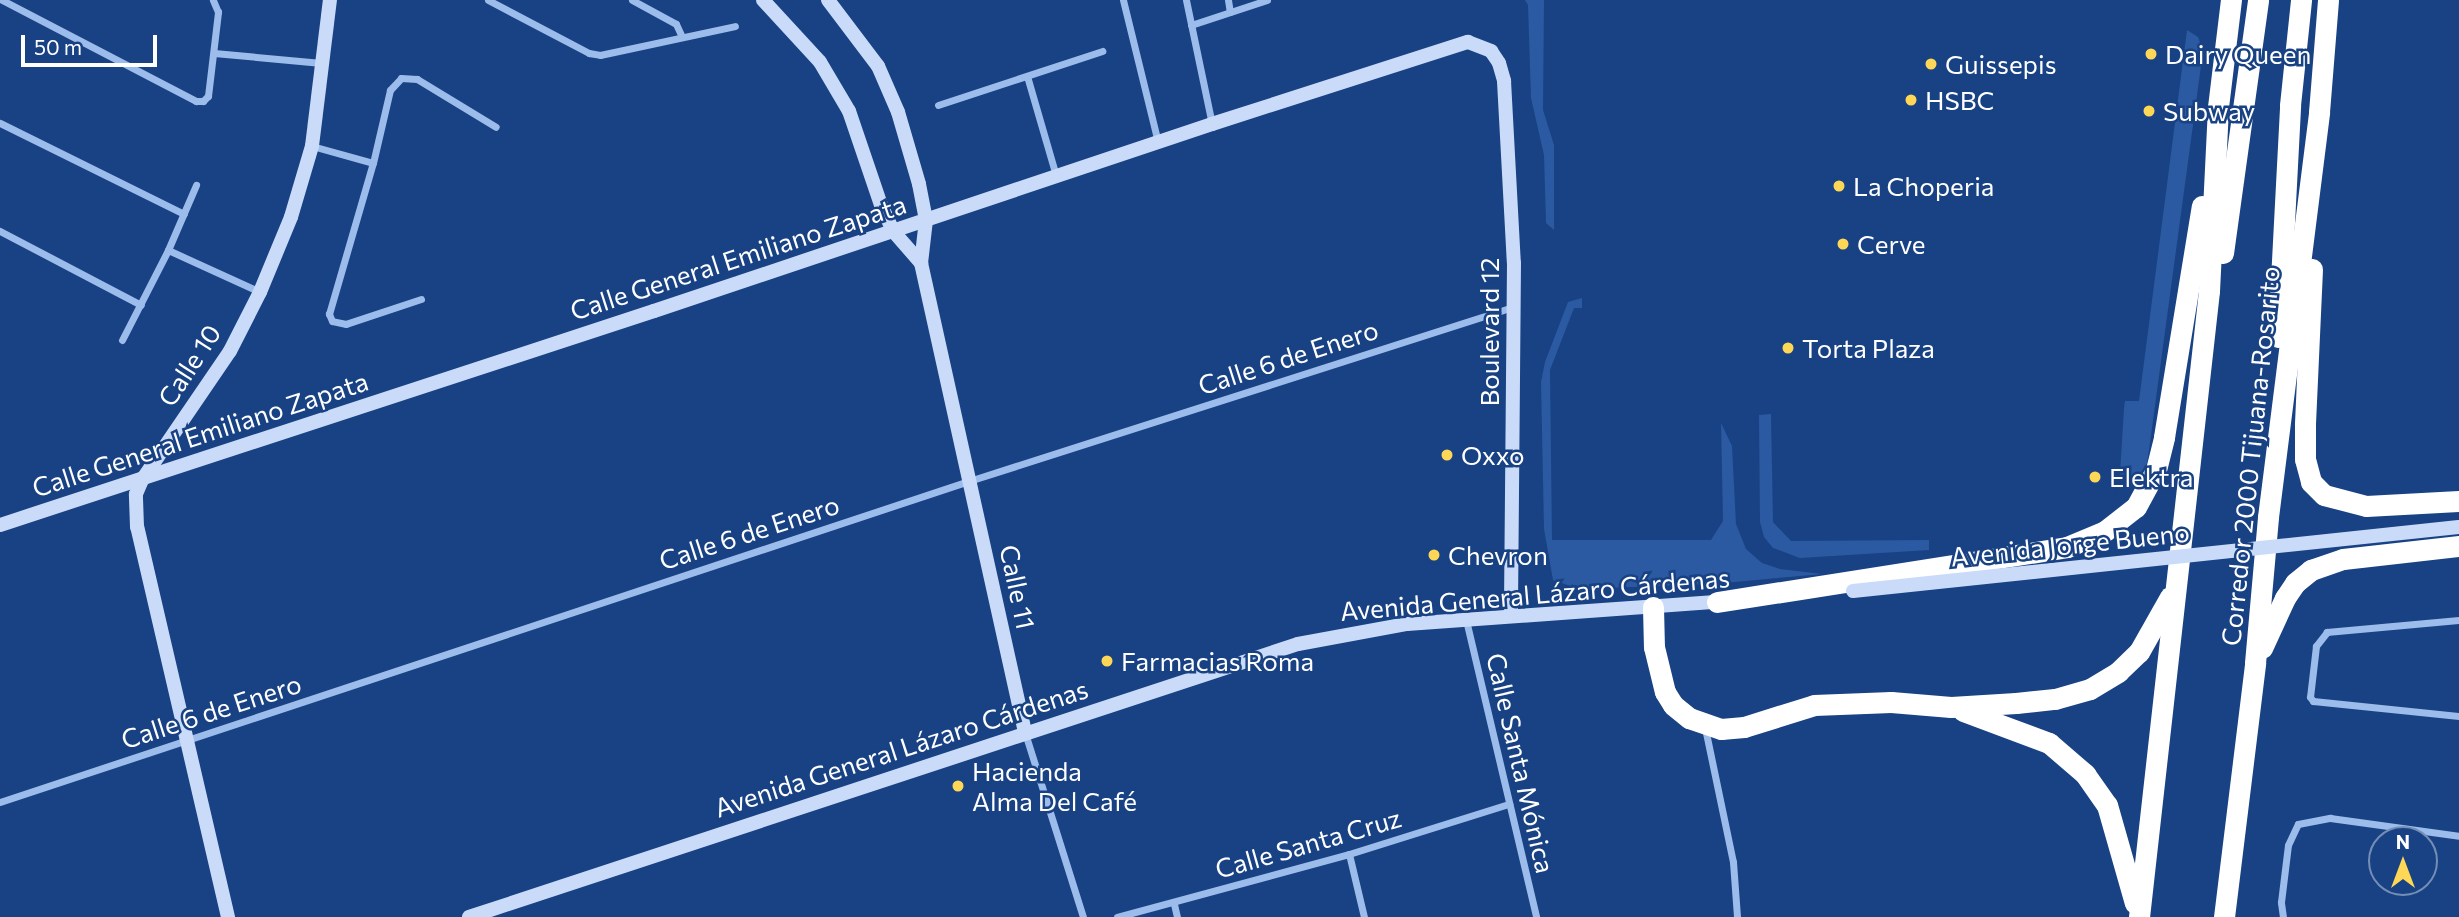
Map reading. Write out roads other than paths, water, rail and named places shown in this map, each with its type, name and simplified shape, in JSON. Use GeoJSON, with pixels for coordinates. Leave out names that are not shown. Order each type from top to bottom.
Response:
{"type":"FeatureCollection","features":[{"type":"Feature","properties":{"kind":"highway"},"geometry":{"type":"LineString","coordinates":[[1717,602],[2067,547],[2105,531],[2136,507],[2156,470],[2164,437],[2218,107],[2231,0]]}},
{"type":"Feature","properties":{"kind":"highway"},"geometry":{"type":"LineString","coordinates":[[2188,487],[2258,0]]}},
{"type":"Feature","properties":{"kind":"highway"},"geometry":{"type":"LineString","coordinates":[[2268,517],[2290,105],[2301,0]]}},
{"type":"Feature","properties":{"kind":"highway","name":"Corredor 2000 Tijuana-Rosarito"},"geometry":{"type":"LineString","coordinates":[[2224,917],[2255,663],[2268,517],[2319,112],[2328,0]]}},
{"type":"Feature","properties":{"kind":"highway"},"geometry":{"type":"LineString","coordinates":[[2138,917],[2209,291],[2218,107]]}},
{"type":"Feature","properties":{"kind":"highway"},"geometry":{"type":"LineString","coordinates":[[2319,112],[2305,424],[2305,459],[2311,482],[2324,495],[2367,506],[2459,501]]}},
{"type":"Feature","properties":{"kind":"highway"},"geometry":{"type":"LineString","coordinates":[[2255,663],[2285,598],[2295,583],[2311,570],[2343,559],[2459,546]]}},
{"type":"Feature","properties":{"kind":"highway"},"geometry":{"type":"LineString","coordinates":[[1653,607],[1654,648],[1665,692],[1673,705],[1689,718],[1721,729],[1744,727],[1814,705],[1839,702],[1891,702],[1951,707],[2056,699],[2090,689],[2118,672],[2139,652],[2160,620],[2178,580]]}},
{"type":"Feature","properties":{"kind":"highway"},"geometry":{"type":"LineString","coordinates":[[1951,707],[2029,733],[2049,743],[2085,774],[2107,805],[2124,857],[2138,917]]}},
{"type":"Feature","properties":{"kind":"main road","name":"Calle 10"},"geometry":{"type":"LineString","coordinates":[[228,917],[138,527],[136,494],[142,480],[230,351],[260,292],[291,217],[312,146],[330,0]]}},
{"type":"Feature","properties":{"kind":"main road","name":"Calle 11"},"geometry":{"type":"LineString","coordinates":[[763,0],[820,62],[849,111],[881,205],[893,231],[921,263]]}},
{"type":"Feature","properties":{"kind":"main road","name":"Calle 11"},"geometry":{"type":"LineString","coordinates":[[828,0],[878,66],[898,112],[919,184],[926,220],[921,263],[1025,733]]}},
{"type":"Feature","properties":{"kind":"main road","name":"Calle General Emiliano Zapata"},"geometry":{"type":"LineString","coordinates":[[0,525],[1456,45],[1479,44],[1491,51]]}},
{"type":"Feature","properties":{"kind":"main road","name":"Boulevard 12"},"geometry":{"type":"LineString","coordinates":[[1491,51],[1499,63],[1504,81],[1514,263],[1511,616]]}},
{"type":"Feature","properties":{"kind":"main road","name":"Avenida Jorge Bueno"},"geometry":{"type":"LineString","coordinates":[[1853,591],[2459,527]]}},
{"type":"Feature","properties":{"kind":"main road","name":"Avenida General Lázaro Cárdenas"},"geometry":{"type":"LineString","coordinates":[[469,917],[1298,643],[1360,630],[1466,619],[1853,591]]}},
{"type":"Feature","properties":{"kind":"street"},"geometry":{"type":"LineString","coordinates":[[2,0],[196,101],[203,101],[208,96],[218,12],[213,0]]}},
{"type":"Feature","properties":{"kind":"street"},"geometry":{"type":"LineString","coordinates":[[488,0],[589,53],[612,53],[735,26]]}},
{"type":"Feature","properties":{"kind":"street"},"geometry":{"type":"LineString","coordinates":[[632,0],[676,24],[682,37]]}},
{"type":"Feature","properties":{"kind":"street"},"geometry":{"type":"LineString","coordinates":[[1123,0],[1158,142]]}},
{"type":"Feature","properties":{"kind":"street"},"geometry":{"type":"LineString","coordinates":[[1186,0],[1212,124]]}},
{"type":"Feature","properties":{"kind":"street"},"geometry":{"type":"LineString","coordinates":[[1228,0],[1230,12]]}},
{"type":"Feature","properties":{"kind":"street"},"geometry":{"type":"LineString","coordinates":[[1191,25],[1267,0]]}},
{"type":"Feature","properties":{"kind":"street"},"geometry":{"type":"LineString","coordinates":[[938,105],[1102,51]]}},
{"type":"Feature","properties":{"kind":"street"},"geometry":{"type":"LineString","coordinates":[[214,52],[324,64]]}},
{"type":"Feature","properties":{"kind":"street"},"geometry":{"type":"LineString","coordinates":[[1027,76],[1056,177]]}},
{"type":"Feature","properties":{"kind":"street"},"geometry":{"type":"LineString","coordinates":[[421,299],[346,324],[332,321],[331,306],[373,163],[390,90],[401,78],[417,79],[496,127]]}},
{"type":"Feature","properties":{"kind":"street"},"geometry":{"type":"LineString","coordinates":[[0,123],[184,214]]}},
{"type":"Feature","properties":{"kind":"street"},"geometry":{"type":"LineString","coordinates":[[312,146],[373,163]]}},
{"type":"Feature","properties":{"kind":"street"},"geometry":{"type":"LineString","coordinates":[[122,340],[169,250],[196,185]]}},
{"type":"Feature","properties":{"kind":"street"},"geometry":{"type":"LineString","coordinates":[[0,232],[141,305]]}},
{"type":"Feature","properties":{"kind":"street"},"geometry":{"type":"LineString","coordinates":[[169,250],[260,292]]}},
{"type":"Feature","properties":{"kind":"street","name":"Calle 6 de Enero"},"geometry":{"type":"LineString","coordinates":[[0,802],[969,481],[1513,307]]}},
{"type":"Feature","properties":{"kind":"street","name":"Calle Santa Mónica"},"geometry":{"type":"LineString","coordinates":[[1466,619],[1536,917]]}},
{"type":"Feature","properties":{"kind":"street"},"geometry":{"type":"LineString","coordinates":[[2459,620],[2327,632],[2316,646],[2310,697],[2314,701],[2459,716]]}},
{"type":"Feature","properties":{"kind":"street"},"geometry":{"type":"LineString","coordinates":[[1704,724],[1733,862],[1737,917]]}},
{"type":"Feature","properties":{"kind":"street","name":"Calle 11"},"geometry":{"type":"LineString","coordinates":[[1025,733],[1083,917]]}},
{"type":"Feature","properties":{"kind":"street","name":"Calle Santa Cruz"},"geometry":{"type":"LineString","coordinates":[[1117,917],[1174,904],[1349,854],[1509,804]]}},
{"type":"Feature","properties":{"kind":"street"},"geometry":{"type":"LineString","coordinates":[[2283,917],[2281,902],[2288,845],[2298,824],[2330,818],[2459,836]]}},
{"type":"Feature","properties":{"kind":"street"},"geometry":{"type":"LineString","coordinates":[[1349,854],[1364,917]]}},
{"type":"Feature","properties":{"kind":"street"},"geometry":{"type":"LineString","coordinates":[[1174,904],[1177,917]]}},
{"type":"Feature","properties":{"kind":"place","name":"Dairy Queen"},"geometry":{"type":"Point","coordinates":[2151,54]}},
{"type":"Feature","properties":{"kind":"place","name":"Guissepis"},"geometry":{"type":"Point","coordinates":[1931,64]}},
{"type":"Feature","properties":{"kind":"place","name":"HSBC"},"geometry":{"type":"Point","coordinates":[1911,100]}},
{"type":"Feature","properties":{"kind":"place","name":"Subway"},"geometry":{"type":"Point","coordinates":[2149,111]}},
{"type":"Feature","properties":{"kind":"place","name":"La Choperia"},"geometry":{"type":"Point","coordinates":[1839,186]}},
{"type":"Feature","properties":{"kind":"place","name":"Cerve"},"geometry":{"type":"Point","coordinates":[1843,244]}},
{"type":"Feature","properties":{"kind":"place","name":"Torta Plaza"},"geometry":{"type":"Point","coordinates":[1788,348]}},
{"type":"Feature","properties":{"kind":"place","name":"Oxxo"},"geometry":{"type":"Point","coordinates":[1447,455]}},
{"type":"Feature","properties":{"kind":"place","name":"Elektra"},"geometry":{"type":"Point","coordinates":[2095,477]}},
{"type":"Feature","properties":{"kind":"place","name":"Chevron"},"geometry":{"type":"Point","coordinates":[1434,555]}},
{"type":"Feature","properties":{"kind":"place","name":"Farmacias Roma"},"geometry":{"type":"Point","coordinates":[1107,661]}},
{"type":"Feature","properties":{"kind":"place","name":"Hacienda Alma Del Café"},"geometry":{"type":"Point","coordinates":[958,786]}}]}
